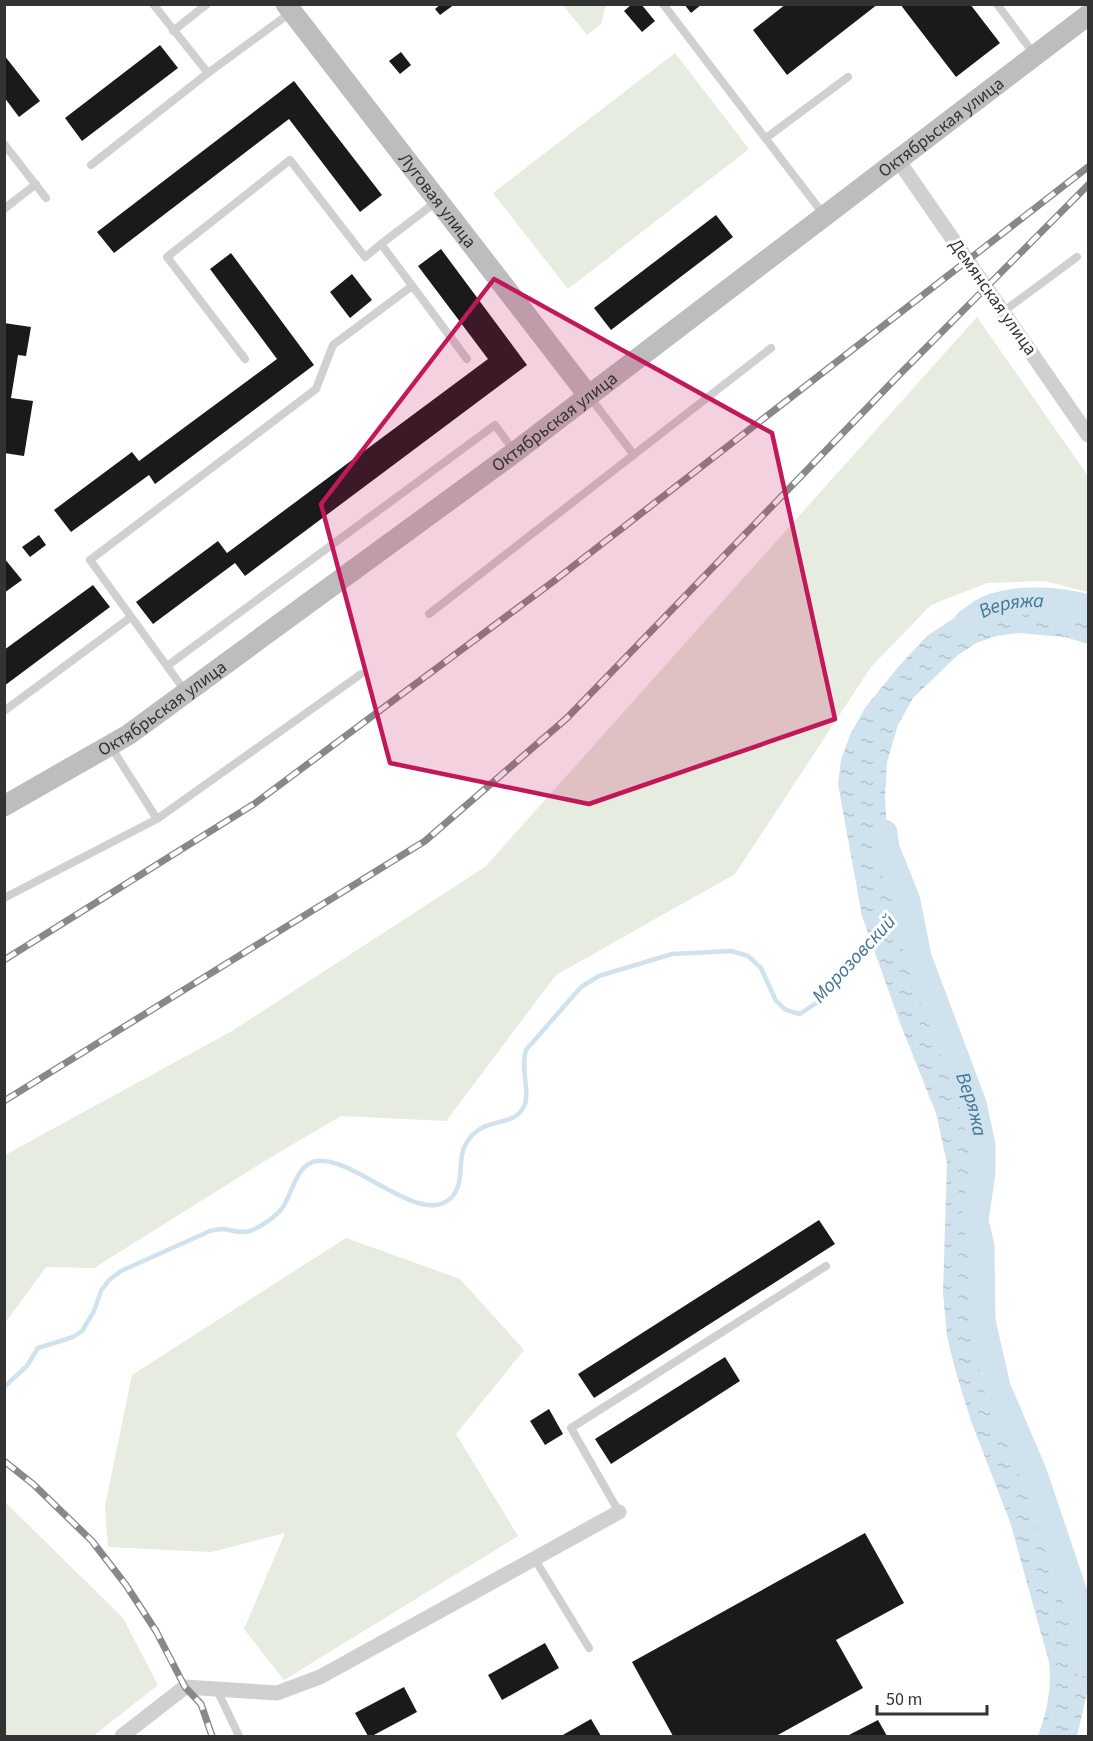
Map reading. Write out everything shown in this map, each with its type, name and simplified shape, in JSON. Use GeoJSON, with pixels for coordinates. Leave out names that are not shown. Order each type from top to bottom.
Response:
{"type":"FeatureCollection","features":[{"type":"Feature","properties":{"kind":"main road","name":"Луговая улица"},"geometry":{"type":"LineString","coordinates":[[288,8],[588,395]]}},
{"type":"Feature","properties":{"kind":"main road","name":"Октябрьская улица"},"geometry":{"type":"LineString","coordinates":[[4,806],[128,735],[515,452],[1089,15]]}},
{"type":"Feature","properties":{"kind":"street","name":"Демянская улица"},"geometry":{"type":"LineString","coordinates":[[898,160],[1089,435]]}},
{"type":"Feature","properties":{"kind":"street"},"geometry":{"type":"LineString","coordinates":[[122,1737],[185,1687],[277,1693],[320,1677],[619,1512]]}},
{"type":"Feature","properties":{"kind":"lane"},"geometry":{"type":"LineString","coordinates":[[153,4],[208,73]]}},
{"type":"Feature","properties":{"kind":"lane"},"geometry":{"type":"LineString","coordinates":[[173,30],[207,4]]}},
{"type":"Feature","properties":{"kind":"lane"},"geometry":{"type":"LineString","coordinates":[[663,4],[825,216]]}},
{"type":"Feature","properties":{"kind":"lane"},"geometry":{"type":"LineString","coordinates":[[998,4],[1035,55]]}},
{"type":"Feature","properties":{"kind":"lane"},"geometry":{"type":"LineString","coordinates":[[91,165],[288,8]]}},
{"type":"Feature","properties":{"kind":"lane"},"geometry":{"type":"LineString","coordinates":[[766,138],[848,77]]}},
{"type":"Feature","properties":{"kind":"lane"},"geometry":{"type":"LineString","coordinates":[[4,144],[46,198]]}},
{"type":"Feature","properties":{"kind":"lane"},"geometry":{"type":"LineString","coordinates":[[245,359],[167,257],[290,160],[365,257],[437,201]]}},
{"type":"Feature","properties":{"kind":"lane"},"geometry":{"type":"LineString","coordinates":[[4,208],[36,184]]}},
{"type":"Feature","properties":{"kind":"lane"},"geometry":{"type":"LineString","coordinates":[[381,244],[466,358]]}},
{"type":"Feature","properties":{"kind":"lane"},"geometry":{"type":"LineString","coordinates":[[1004,311],[1077,257]]}},
{"type":"Feature","properties":{"kind":"lane"},"geometry":{"type":"LineString","coordinates":[[186,692],[90,561],[316,389],[333,345],[412,285]]}},
{"type":"Feature","properties":{"kind":"lane"},"geometry":{"type":"LineString","coordinates":[[429,614],[771,348]]}},
{"type":"Feature","properties":{"kind":"lane"},"geometry":{"type":"LineString","coordinates":[[588,395],[634,455]]}},
{"type":"Feature","properties":{"kind":"lane"},"geometry":{"type":"LineString","coordinates":[[167,666],[495,425],[515,452]]}},
{"type":"Feature","properties":{"kind":"lane"},"geometry":{"type":"LineString","coordinates":[[4,711],[131,617]]}},
{"type":"Feature","properties":{"kind":"lane"},"geometry":{"type":"LineString","coordinates":[[4,898],[156,819],[361,674]]}},
{"type":"Feature","properties":{"kind":"lane"},"geometry":{"type":"LineString","coordinates":[[110,746],[156,819]]}},
{"type":"Feature","properties":{"kind":"lane"},"geometry":{"type":"LineString","coordinates":[[619,1512],[571,1428],[826,1266]]}},
{"type":"Feature","properties":{"kind":"lane"},"geometry":{"type":"LineString","coordinates":[[534,1558],[589,1648]]}},
{"type":"Feature","properties":{"kind":"lane"},"geometry":{"type":"LineString","coordinates":[[217,1690],[239,1737]]}},
{"type":"Feature","properties":{"kind":"highlighted area"},"geometry":{"type":"Polygon","coordinates":[[[494,279],[772,433],[835,719],[589,804],[390,763],[321,504],[494,279]]]}},
{"type":"Feature","properties":{"kind":"shaded area"},"geometry":{"type":"Polygon","coordinates":[[[563,5],[606,5],[601,24],[587,35],[563,5]]]}},
{"type":"Feature","properties":{"kind":"shaded area"},"geometry":{"type":"Polygon","coordinates":[[[675,53],[749,149],[568,289],[493,193],[675,53]]]}},
{"type":"Feature","properties":{"kind":"shaded area"},"geometry":{"type":"Polygon","coordinates":[[[977,317],[1088,476],[1088,592],[1044,581],[987,583],[931,605],[871,667],[735,874],[556,975],[446,1121],[341,1116],[94,1268],[46,1267],[5,1323],[5,1155],[232,1031],[485,867],[977,317]]]}},
{"type":"Feature","properties":{"kind":"shaded area"},"geometry":{"type":"Polygon","coordinates":[[[346,1238],[460,1279],[524,1350],[456,1434],[518,1536],[284,1680],[244,1629],[285,1533],[211,1552],[108,1547],[105,1506],[132,1375],[346,1238]]]}},
{"type":"Feature","properties":{"kind":"shaded area"},"geometry":{"type":"Polygon","coordinates":[[[4,1501],[123,1618],[158,1685],[93,1736],[5,1736],[4,1501]]]}},
{"type":"Feature","properties":{"kind":"water"},"geometry":{"type":"Polygon","coordinates":[[[1034,604],[1088,612],[1088,644],[1065,637],[1018,633],[996,636],[976,643],[958,655],[913,698],[898,725],[887,762],[885,798],[887,830],[894,872],[931,994],[969,1098],[986,1166],[986,1199],[974,1237],[979,1352],[1047,1517],[1081,1621],[1088,1650],[1088,1689],[1077,1736],[1038,1736],[1048,1700],[1049,1662],[1010,1522],[971,1421],[947,1336],[943,1293],[947,1163],[936,1113],[900,1023],[862,916],[838,784],[841,760],[850,735],[865,708],[927,636],[957,616],[994,607],[1034,604]]]}},
{"type":"Feature","properties":{"kind":"building"},"geometry":{"type":"Polygon","coordinates":[[[441,4],[455,4],[440,15],[435,9],[441,4]]]}},
{"type":"Feature","properties":{"kind":"building"},"geometry":{"type":"Polygon","coordinates":[[[632,4],[641,4],[655,21],[642,32],[624,11],[632,4]]]}},
{"type":"Feature","properties":{"kind":"building"},"geometry":{"type":"Polygon","coordinates":[[[684,4],[702,4],[691,13],[684,4]]]}},
{"type":"Feature","properties":{"kind":"building"},"geometry":{"type":"Polygon","coordinates":[[[786,4],[878,4],[787,75],[753,30],[786,4]]]}},
{"type":"Feature","properties":{"kind":"building"},"geometry":{"type":"Polygon","coordinates":[[[900,4],[970,4],[1000,43],[956,77],[900,4]]]}},
{"type":"Feature","properties":{"kind":"building"},"geometry":{"type":"Polygon","coordinates":[[[160,45],[178,68],[82,141],[65,118],[160,45]]]}},
{"type":"Feature","properties":{"kind":"building"},"geometry":{"type":"Polygon","coordinates":[[[401,52],[411,65],[400,74],[389,61],[401,52]]]}},
{"type":"Feature","properties":{"kind":"building"},"geometry":{"type":"Polygon","coordinates":[[[4,55],[40,101],[19,117],[4,97],[4,55]]]}},
{"type":"Feature","properties":{"kind":"building"},"geometry":{"type":"Polygon","coordinates":[[[294,81],[382,195],[360,212],[289,119],[114,253],[97,232],[294,81]]]}},
{"type":"Feature","properties":{"kind":"building"},"geometry":{"type":"Polygon","coordinates":[[[716,215],[733,237],[611,330],[594,308],[716,215]]]}},
{"type":"Feature","properties":{"kind":"building"},"geometry":{"type":"Polygon","coordinates":[[[441,249],[527,365],[245,576],[235,563],[153,624],[136,602],[218,541],[227,553],[488,359],[418,266],[441,249]]]}},
{"type":"Feature","properties":{"kind":"building"},"geometry":{"type":"Polygon","coordinates":[[[231,253],[314,365],[155,484],[149,475],[71,532],[54,510],[132,452],[139,461],[277,359],[210,269],[231,253]]]}},
{"type":"Feature","properties":{"kind":"building"},"geometry":{"type":"Polygon","coordinates":[[[352,274],[372,300],[350,318],[330,292],[352,274]]]}},
{"type":"Feature","properties":{"kind":"building"},"geometry":{"type":"Polygon","coordinates":[[[4,323],[31,327],[26,356],[18,355],[11,398],[33,401],[24,456],[4,453],[4,323]]]}},
{"type":"Feature","properties":{"kind":"building"},"geometry":{"type":"Polygon","coordinates":[[[39,535],[46,545],[30,557],[22,547],[39,535]]]}},
{"type":"Feature","properties":{"kind":"building"},"geometry":{"type":"Polygon","coordinates":[[[4,558],[22,580],[4,593],[4,558]]]}},
{"type":"Feature","properties":{"kind":"building"},"geometry":{"type":"Polygon","coordinates":[[[93,585],[110,607],[4,686],[4,650],[93,585]]]}},
{"type":"Feature","properties":{"kind":"building"},"geometry":{"type":"Polygon","coordinates":[[[819,1220],[835,1244],[594,1398],[578,1374],[819,1220]]]}},
{"type":"Feature","properties":{"kind":"building"},"geometry":{"type":"Polygon","coordinates":[[[725,1357],[740,1381],[611,1464],[595,1439],[725,1357]]]}},
{"type":"Feature","properties":{"kind":"building"},"geometry":{"type":"Polygon","coordinates":[[[549,1409],[563,1434],[545,1445],[530,1421],[549,1409]]]}},
{"type":"Feature","properties":{"kind":"building"},"geometry":{"type":"Polygon","coordinates":[[[865,1533],[904,1603],[836,1640],[863,1688],[776,1736],[673,1736],[632,1662],[865,1533]]]}},
{"type":"Feature","properties":{"kind":"building"},"geometry":{"type":"Polygon","coordinates":[[[545,1643],[559,1668],[502,1700],[488,1675],[545,1643]]]}},
{"type":"Feature","properties":{"kind":"building"},"geometry":{"type":"Polygon","coordinates":[[[404,1687],[417,1712],[368,1736],[355,1713],[404,1687]]]}},
{"type":"Feature","properties":{"kind":"building"},"geometry":{"type":"Polygon","coordinates":[[[591,1719],[601,1736],[561,1736],[591,1719]]]}},
{"type":"Feature","properties":{"kind":"building"},"geometry":{"type":"Polygon","coordinates":[[[878,1720],[887,1736],[847,1736],[878,1720]]]}},
{"type":"Feature","properties":{"kind":"waterway","name":"Веряжа"},"geometry":{"type":"LineString","coordinates":[[968,622],[988,609],[1025,601],[1064,603],[1088,608]]}},
{"type":"Feature","properties":{"kind":"waterway","name":"Веряжа"},"geometry":{"type":"LineString","coordinates":[[884,833],[886,848],[907,901],[918,957],[973,1104],[982,1145],[982,1172],[975,1220],[981,1247],[982,1321],[997,1387],[1034,1474],[1082,1617],[1085,1663]]}},
{"type":"Feature","properties":{"kind":"waterway","name":"Морозовский"},"geometry":{"type":"LineString","coordinates":[[4,1387],[27,1366],[38,1348],[73,1337],[82,1331],[94,1311],[101,1291],[109,1280],[121,1271],[210,1231],[223,1229],[247,1232],[259,1227],[280,1211],[300,1173],[310,1163],[332,1162],[422,1204],[438,1205],[451,1198],[456,1192],[460,1178],[464,1148],[474,1133],[514,1117],[525,1104],[524,1057],[526,1050],[581,987],[599,976],[672,954],[731,951],[748,956],[761,968],[776,1001],[786,1010],[800,1014],[819,1001],[874,940]]}},
{"type":"Feature","properties":{"kind":"railway"},"geometry":{"type":"LineString","coordinates":[[4,960],[254,804],[554,581],[1088,167]]}},
{"type":"Feature","properties":{"kind":"railway"},"geometry":{"type":"LineString","coordinates":[[4,1101],[425,841],[567,718],[898,376],[1088,185]]}},
{"type":"Feature","properties":{"kind":"railway"},"geometry":{"type":"LineString","coordinates":[[4,1461],[33,1484],[92,1541],[126,1585],[156,1631],[185,1687],[201,1704],[212,1736]]}}]}
